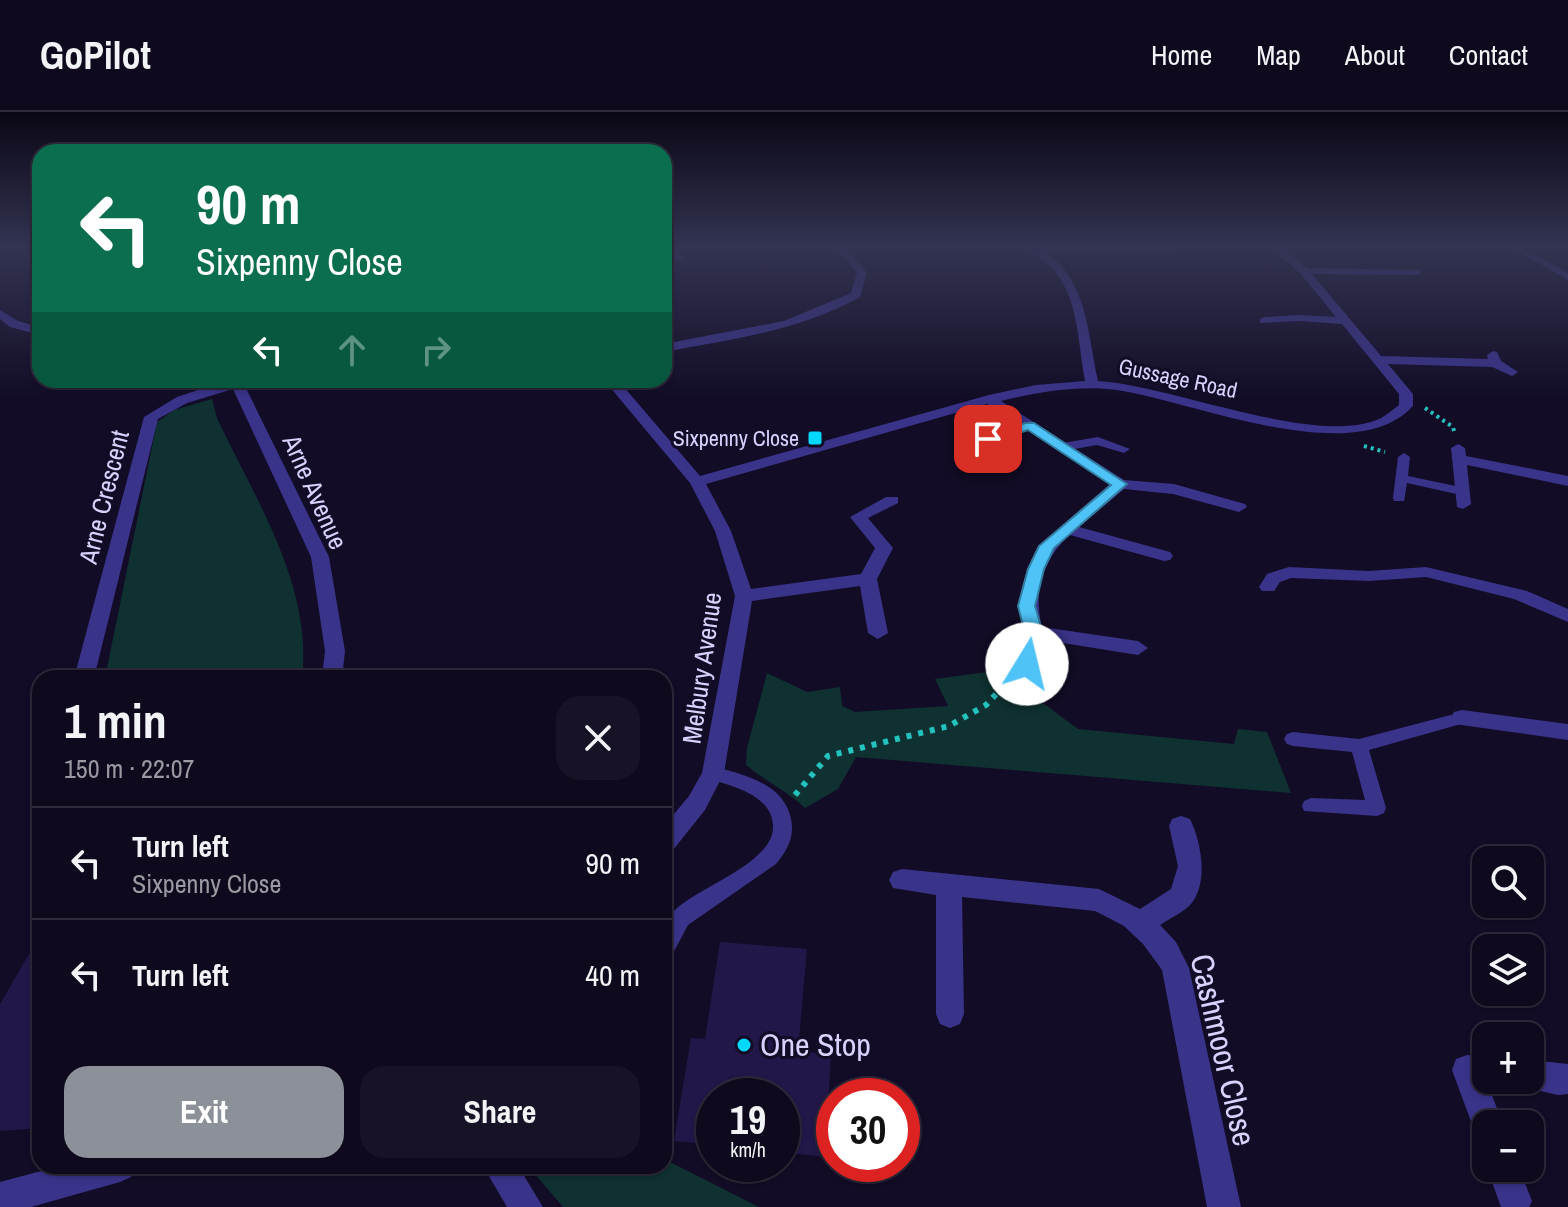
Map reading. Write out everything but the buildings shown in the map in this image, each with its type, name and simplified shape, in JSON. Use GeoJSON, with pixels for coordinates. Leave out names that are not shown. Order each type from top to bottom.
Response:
{"type":"FeatureCollection","features":[{"type":"Feature","properties":{"kind":"street"},"geometry":{"type":"LineString","coordinates":[[672,346],[802,321],[832,310],[853,297]]}},
{"type":"Feature","properties":{"kind":"street"},"geometry":{"type":"LineString","coordinates":[[1075,297],[1085,335],[1092,385]]}},
{"type":"Feature","properties":{"kind":"street"},"geometry":{"type":"LineString","coordinates":[[1325,297],[1406,394]]}},
{"type":"Feature","properties":{"kind":"street"},"geometry":{"type":"LineString","coordinates":[[0,313],[14,324],[32,329]]}},
{"type":"Feature","properties":{"kind":"street"},"geometry":{"type":"LineString","coordinates":[[1264,321],[1299,318],[1344,321]]}},
{"type":"Feature","properties":{"kind":"street"},"geometry":{"type":"LineString","coordinates":[[1380,360],[1494,359],[1512,372]]}},
{"type":"Feature","properties":{"kind":"street","name":"Gussage Road"},"geometry":{"type":"LineString","coordinates":[[697,482],[989,399],[1036,389],[1092,385],[1133,388],[1289,424],[1331,430],[1382,425],[1401,413],[1407,400],[1406,394]]}},
{"type":"Feature","properties":{"kind":"street","name":"Arne Crescent"},"geometry":{"type":"LineString","coordinates":[[86,670],[151,417],[182,400],[217,388]]}},
{"type":"Feature","properties":{"kind":"street","name":"Arne Avenue"},"geometry":{"type":"LineString","coordinates":[[238,388],[320,557],[335,651],[333,670]]}},
{"type":"Feature","properties":{"kind":"street","name":"Melbury Avenue"},"geometry":{"type":"LineString","coordinates":[[618,388],[697,482],[723,531],[744,596],[713,773],[697,803],[672,833]]}},
{"type":"Feature","properties":{"kind":"street"},"geometry":{"type":"LineString","coordinates":[[989,399],[1120,484],[1174,489],[1239,507]]}},
{"type":"Feature","properties":{"kind":"street"},"geometry":{"type":"LineString","coordinates":[[1461,491],[1459,454],[1568,481]]}},
{"type":"Feature","properties":{"kind":"street"},"geometry":{"type":"LineString","coordinates":[[1027,664],[1034,632],[1027,606],[1036,569],[1047,546],[1120,484]]}},
{"type":"Feature","properties":{"kind":"street"},"geometry":{"type":"LineString","coordinates":[[878,633],[868,579],[884,548],[858,517],[892,500]]}},
{"type":"Feature","properties":{"kind":"street"},"geometry":{"type":"LineString","coordinates":[[1066,529],[1164,556]]}},
{"type":"Feature","properties":{"kind":"street"},"geometry":{"type":"LineString","coordinates":[[1268,587],[1273,578],[1289,572],[1369,576],[1426,572],[1510,592],[1568,616]]}},
{"type":"Feature","properties":{"kind":"street"},"geometry":{"type":"LineString","coordinates":[[744,596],[868,579]]}},
{"type":"Feature","properties":{"kind":"street"},"geometry":{"type":"LineString","coordinates":[[1034,632],[1138,648]]}},
{"type":"Feature","properties":{"kind":"street"},"geometry":{"type":"LineString","coordinates":[[1462,718],[1568,732]]}},
{"type":"Feature","properties":{"kind":"street"},"geometry":{"type":"LineString","coordinates":[[1139,924],[1182,896],[1191,866],[1181,826]]}},
{"type":"Feature","properties":{"kind":"street","name":"Cashmoor Close"},"geometry":{"type":"LineString","coordinates":[[902,880],[1099,900],[1139,924],[1166,951],[1175,968],[1224,1207]]}},
{"type":"Feature","properties":{"kind":"street"},"geometry":{"type":"LineString","coordinates":[[949,884],[950,1014]]}},
{"type":"Feature","properties":{"kind":"street"},"geometry":{"type":"LineString","coordinates":[[1544,1078],[1568,1079]]}},
{"type":"Feature","properties":{"kind":"street"},"geometry":{"type":"LineString","coordinates":[[2,1202],[94,1174]]}},
{"type":"Feature","properties":{"kind":"street"},"geometry":{"type":"LineString","coordinates":[[504,1174],[526,1207]]}},
{"type":"Feature","properties":{"kind":"street"},"geometry":{"type":"LineString","coordinates":[[1508,1182],[1515,1201]]}},
{"type":"Feature","properties":{"kind":"lane"},"geometry":{"type":"LineString","coordinates":[[967,445],[1029,426]]}},
{"type":"Feature","properties":{"kind":"lane"},"geometry":{"type":"LineString","coordinates":[[1063,447],[1098,441],[1124,449]]}},
{"type":"Feature","properties":{"kind":"lane"},"geometry":{"type":"LineString","coordinates":[[1399,498],[1404,457]]}},
{"type":"Feature","properties":{"kind":"lane"},"geometry":{"type":"LineString","coordinates":[[1401,478],[1461,491]]}},
{"type":"Feature","properties":{"kind":"lane"},"geometry":{"type":"LineString","coordinates":[[1293,739],[1359,746],[1462,718]]}},
{"type":"Feature","properties":{"kind":"lane"},"geometry":{"type":"LineString","coordinates":[[1311,806],[1377,808],[1359,746]]}},
{"type":"Feature","properties":{"kind":"lane"},"geometry":{"type":"LineString","coordinates":[[672,934],[681,918],[776,851],[783,838],[782,812],[775,801],[763,792],[713,773]]}},
{"type":"Feature","properties":{"kind":"path"},"geometry":{"type":"LineString","coordinates":[[1406,394],[1453,427],[1459,454]]}},
{"type":"Feature","properties":{"kind":"path"},"geometry":{"type":"LineString","coordinates":[[782,812],[828,756],[949,726],[986,705],[1027,664]]}},
{"type":"Feature","properties":{"kind":"green space"},"geometry":{"type":"Polygon","coordinates":[[[212,399],[217,418],[278,544],[290,577],[299,610],[302,670],[107,670],[157,422],[174,410],[212,399]]]}},
{"type":"Feature","properties":{"kind":"green space"},"geometry":{"type":"Polygon","coordinates":[[[1002,670],[1011,693],[1035,697],[1078,729],[1234,744],[1238,729],[1267,732],[1291,793],[856,757],[838,789],[805,808],[746,765],[747,748],[767,673],[807,692],[840,687],[842,706],[855,712],[948,706],[935,679],[1002,670]]]}},
{"type":"Feature","properties":{"kind":"green space"},"geometry":{"type":"Polygon","coordinates":[[[672,1163],[696,1175],[696,1182],[710,1182],[759,1207],[563,1207],[535,1174],[672,1174],[672,1163]]]}},
{"type":"Feature","properties":{"kind":"place","name":"Sixpenny Close"},"geometry":{"type":"Point","coordinates":[815,438]}},
{"type":"Feature","properties":{"kind":"place","name":"One Stop"},"geometry":{"type":"Point","coordinates":[744,1045]}},
{"type":"Feature","properties":{"kind":"route"},"geometry":{"type":"LineString","coordinates":[[988,439],[1029,426],[1120,484],[1047,546],[1036,569],[1027,606],[1035,637],[1027,664]]}}]}
